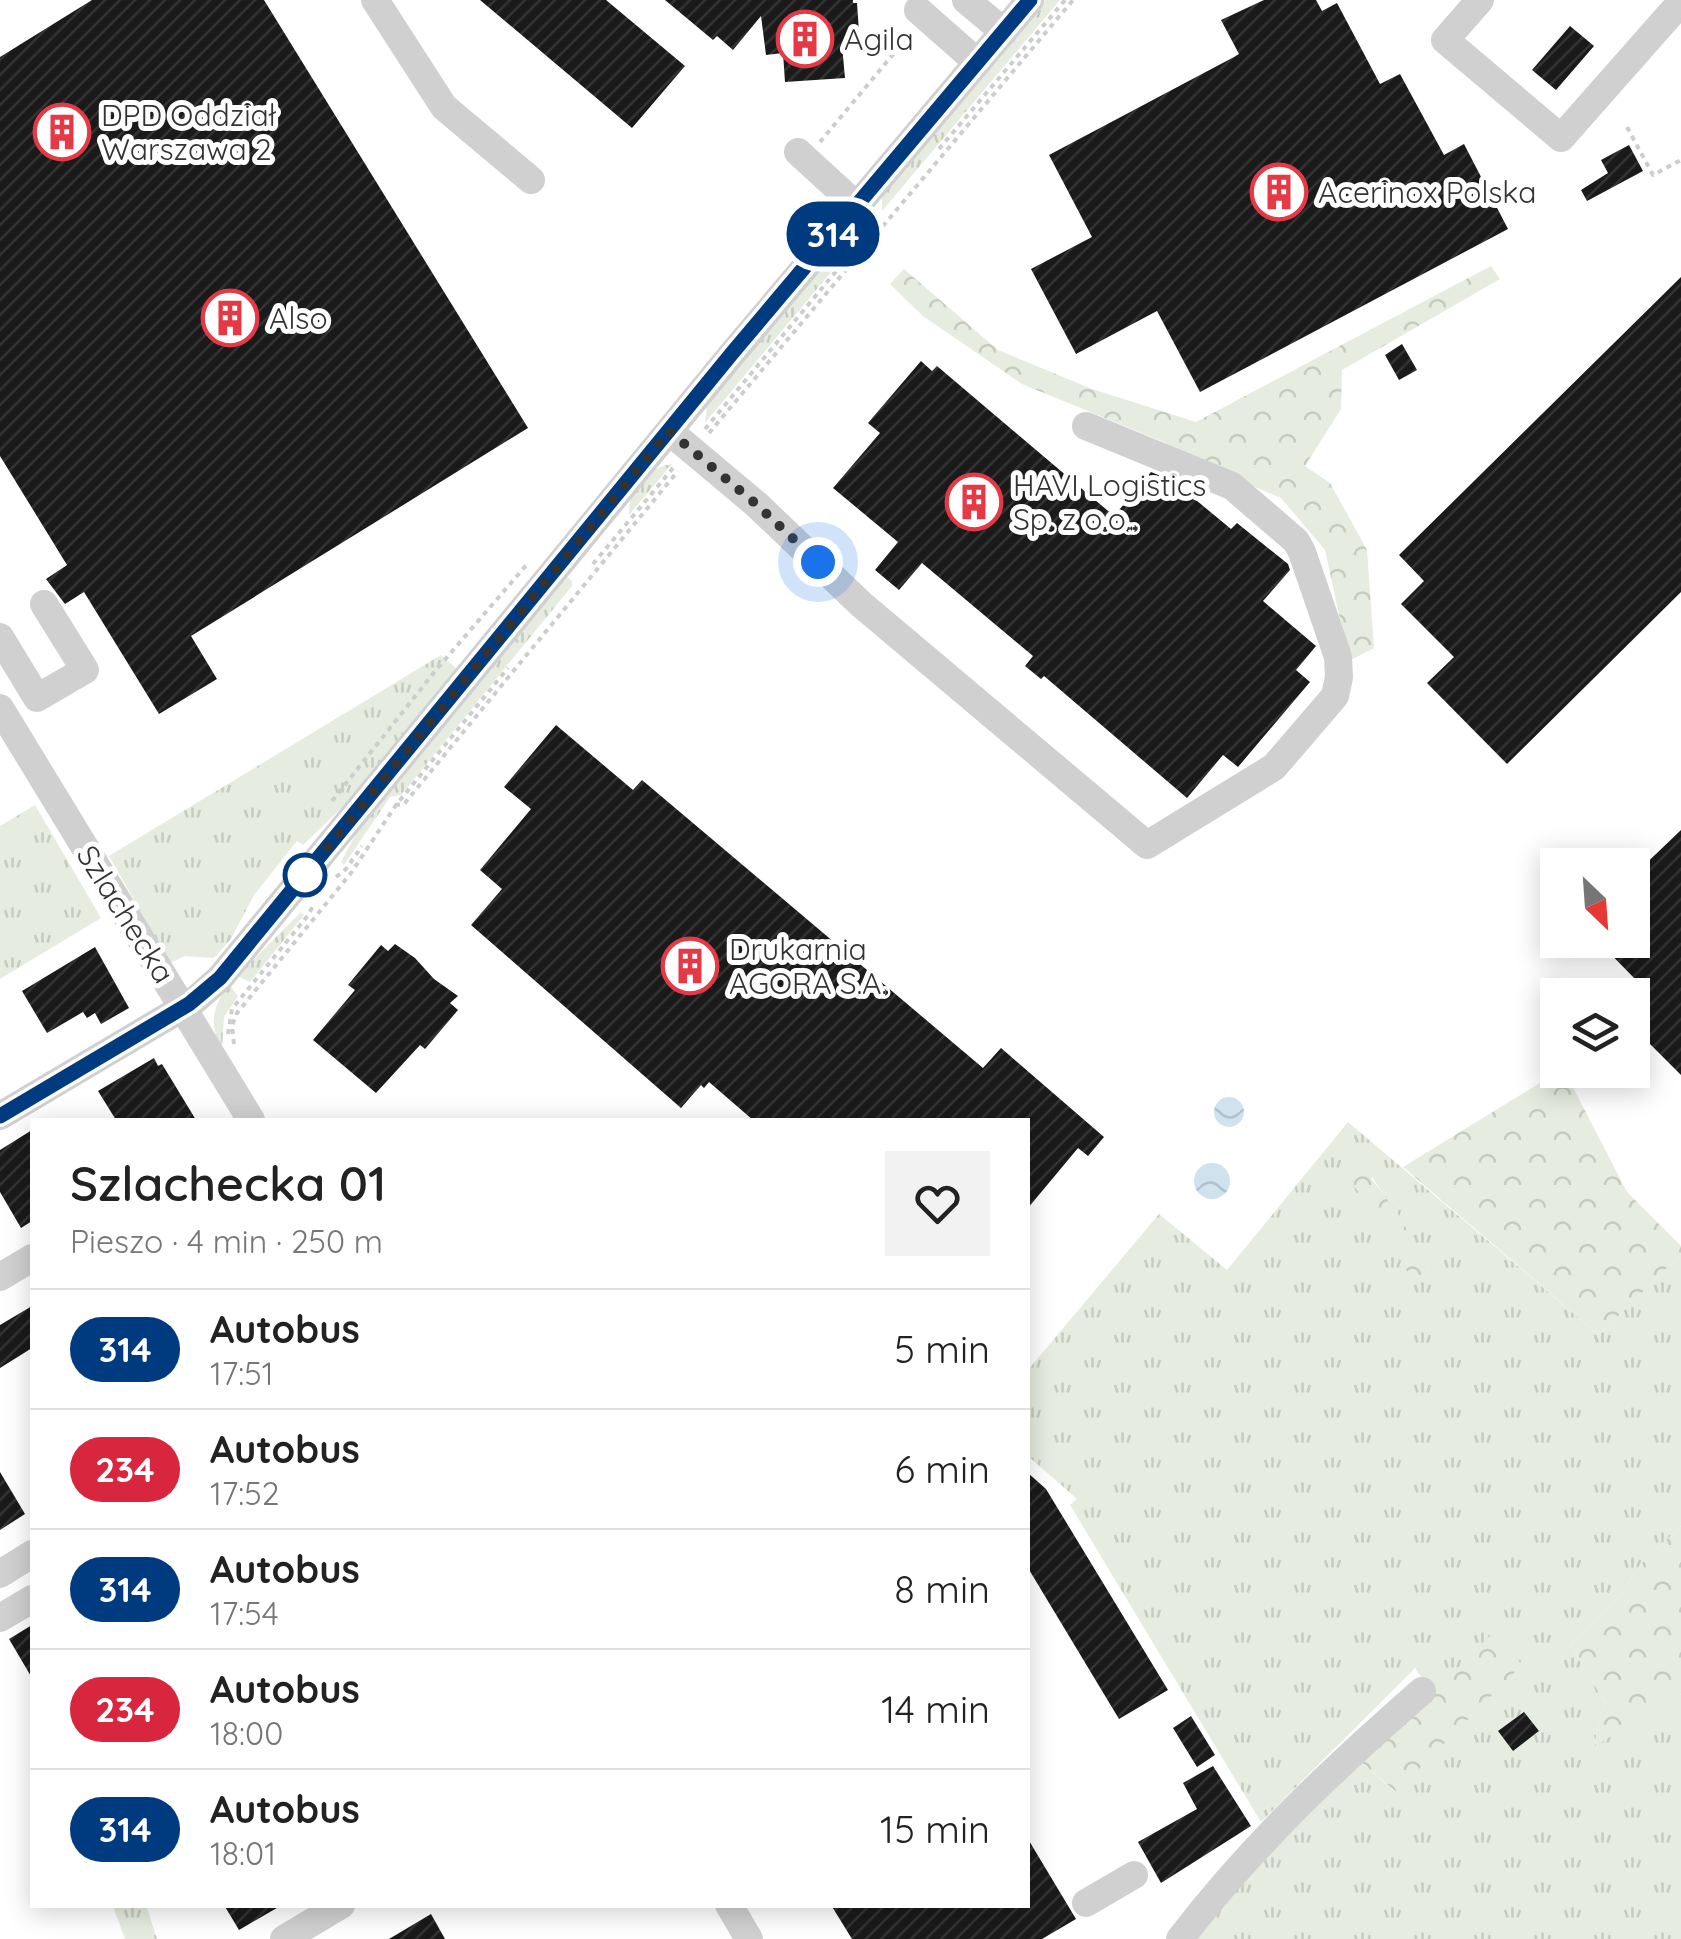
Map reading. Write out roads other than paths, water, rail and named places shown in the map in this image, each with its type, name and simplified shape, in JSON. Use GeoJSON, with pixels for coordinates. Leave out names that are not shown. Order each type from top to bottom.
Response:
{"type":"FeatureCollection","features":[{"type":"Feature","properties":{"kind":"street"},"geometry":{"type":"LineString","coordinates":[[375,0],[444,107],[532,180]]}},
{"type":"Feature","properties":{"kind":"street"},"geometry":{"type":"LineString","coordinates":[[966,0],[1004,32]]}},
{"type":"Feature","properties":{"kind":"street"},"geometry":{"type":"LineString","coordinates":[[0,1116],[183,1008],[220,978],[684,443],[857,206],[1030,0]]}},
{"type":"Feature","properties":{"kind":"street"},"geometry":{"type":"LineString","coordinates":[[1480,0],[1445,40],[1561,138],[1681,2]]}},
{"type":"Feature","properties":{"kind":"street"},"geometry":{"type":"LineString","coordinates":[[922,13],[977,62]]}},
{"type":"Feature","properties":{"kind":"street"},"geometry":{"type":"LineString","coordinates":[[802,155],[857,206]]}},
{"type":"Feature","properties":{"kind":"street"},"geometry":{"type":"LineString","coordinates":[[684,443],[756,504],[862,605],[1147,845],[1274,767],[1334,696],[1339,677],[1338,657],[1296,541],[1232,486],[1086,426]]}},
{"type":"Feature","properties":{"kind":"street"},"geometry":{"type":"LineString","coordinates":[[0,637],[37,698],[85,670],[44,604]]}},
{"type":"Feature","properties":{"kind":"street","name":"Szlachecka"},"geometry":{"type":"LineString","coordinates":[[0,708],[251,1118]]}},
{"type":"Feature","properties":{"kind":"street"},"geometry":{"type":"LineString","coordinates":[[0,1277],[30,1259]]}},
{"type":"Feature","properties":{"kind":"street"},"geometry":{"type":"LineString","coordinates":[[0,1574],[30,1555]]}},
{"type":"Feature","properties":{"kind":"street"},"geometry":{"type":"LineString","coordinates":[[0,1618],[30,1600]]}},
{"type":"Feature","properties":{"kind":"street"},"geometry":{"type":"LineString","coordinates":[[1180,1939],[1262,1839],[1422,1692]]}},
{"type":"Feature","properties":{"kind":"street"},"geometry":{"type":"LineString","coordinates":[[1086,1903],[1134,1875]]}},
{"type":"Feature","properties":{"kind":"street"},"geometry":{"type":"LineString","coordinates":[[284,1939],[337,1908]]}},
{"type":"Feature","properties":{"kind":"street"},"geometry":{"type":"LineString","coordinates":[[731,1908],[749,1939]]}},
{"type":"Feature","properties":{"kind":"water"},"geometry":{"type":"Polygon","coordinates":[[[1229,1097],[1239,1102],[1244,1112],[1239,1122],[1229,1127],[1219,1122],[1214,1112],[1219,1102],[1229,1097]]]}},
{"type":"Feature","properties":{"kind":"water"},"geometry":{"type":"Polygon","coordinates":[[[1212,1163],[1225,1168],[1230,1181],[1225,1194],[1212,1199],[1199,1194],[1194,1181],[1199,1168],[1212,1163]]]}},
{"type":"Feature","properties":{"kind":"place","name":"Agila"},"geometry":{"type":"Point","coordinates":[805,39]}},
{"type":"Feature","properties":{"kind":"place","name":"DPD Oddział Warszawa 2"},"geometry":{"type":"Point","coordinates":[62,132]}},
{"type":"Feature","properties":{"kind":"place","name":"Acerinox Polska"},"geometry":{"type":"Point","coordinates":[1279,192]}},
{"type":"Feature","properties":{"kind":"place","name":"Also"},"geometry":{"type":"Point","coordinates":[230,318]}},
{"type":"Feature","properties":{"kind":"place","name":"HAVI Logistics Sp. z o.o.."},"geometry":{"type":"Point","coordinates":[974,502]}},
{"type":"Feature","properties":{"kind":"place","name":"Drukarnia AGORA S.A."},"geometry":{"type":"Point","coordinates":[690,966]}}]}
